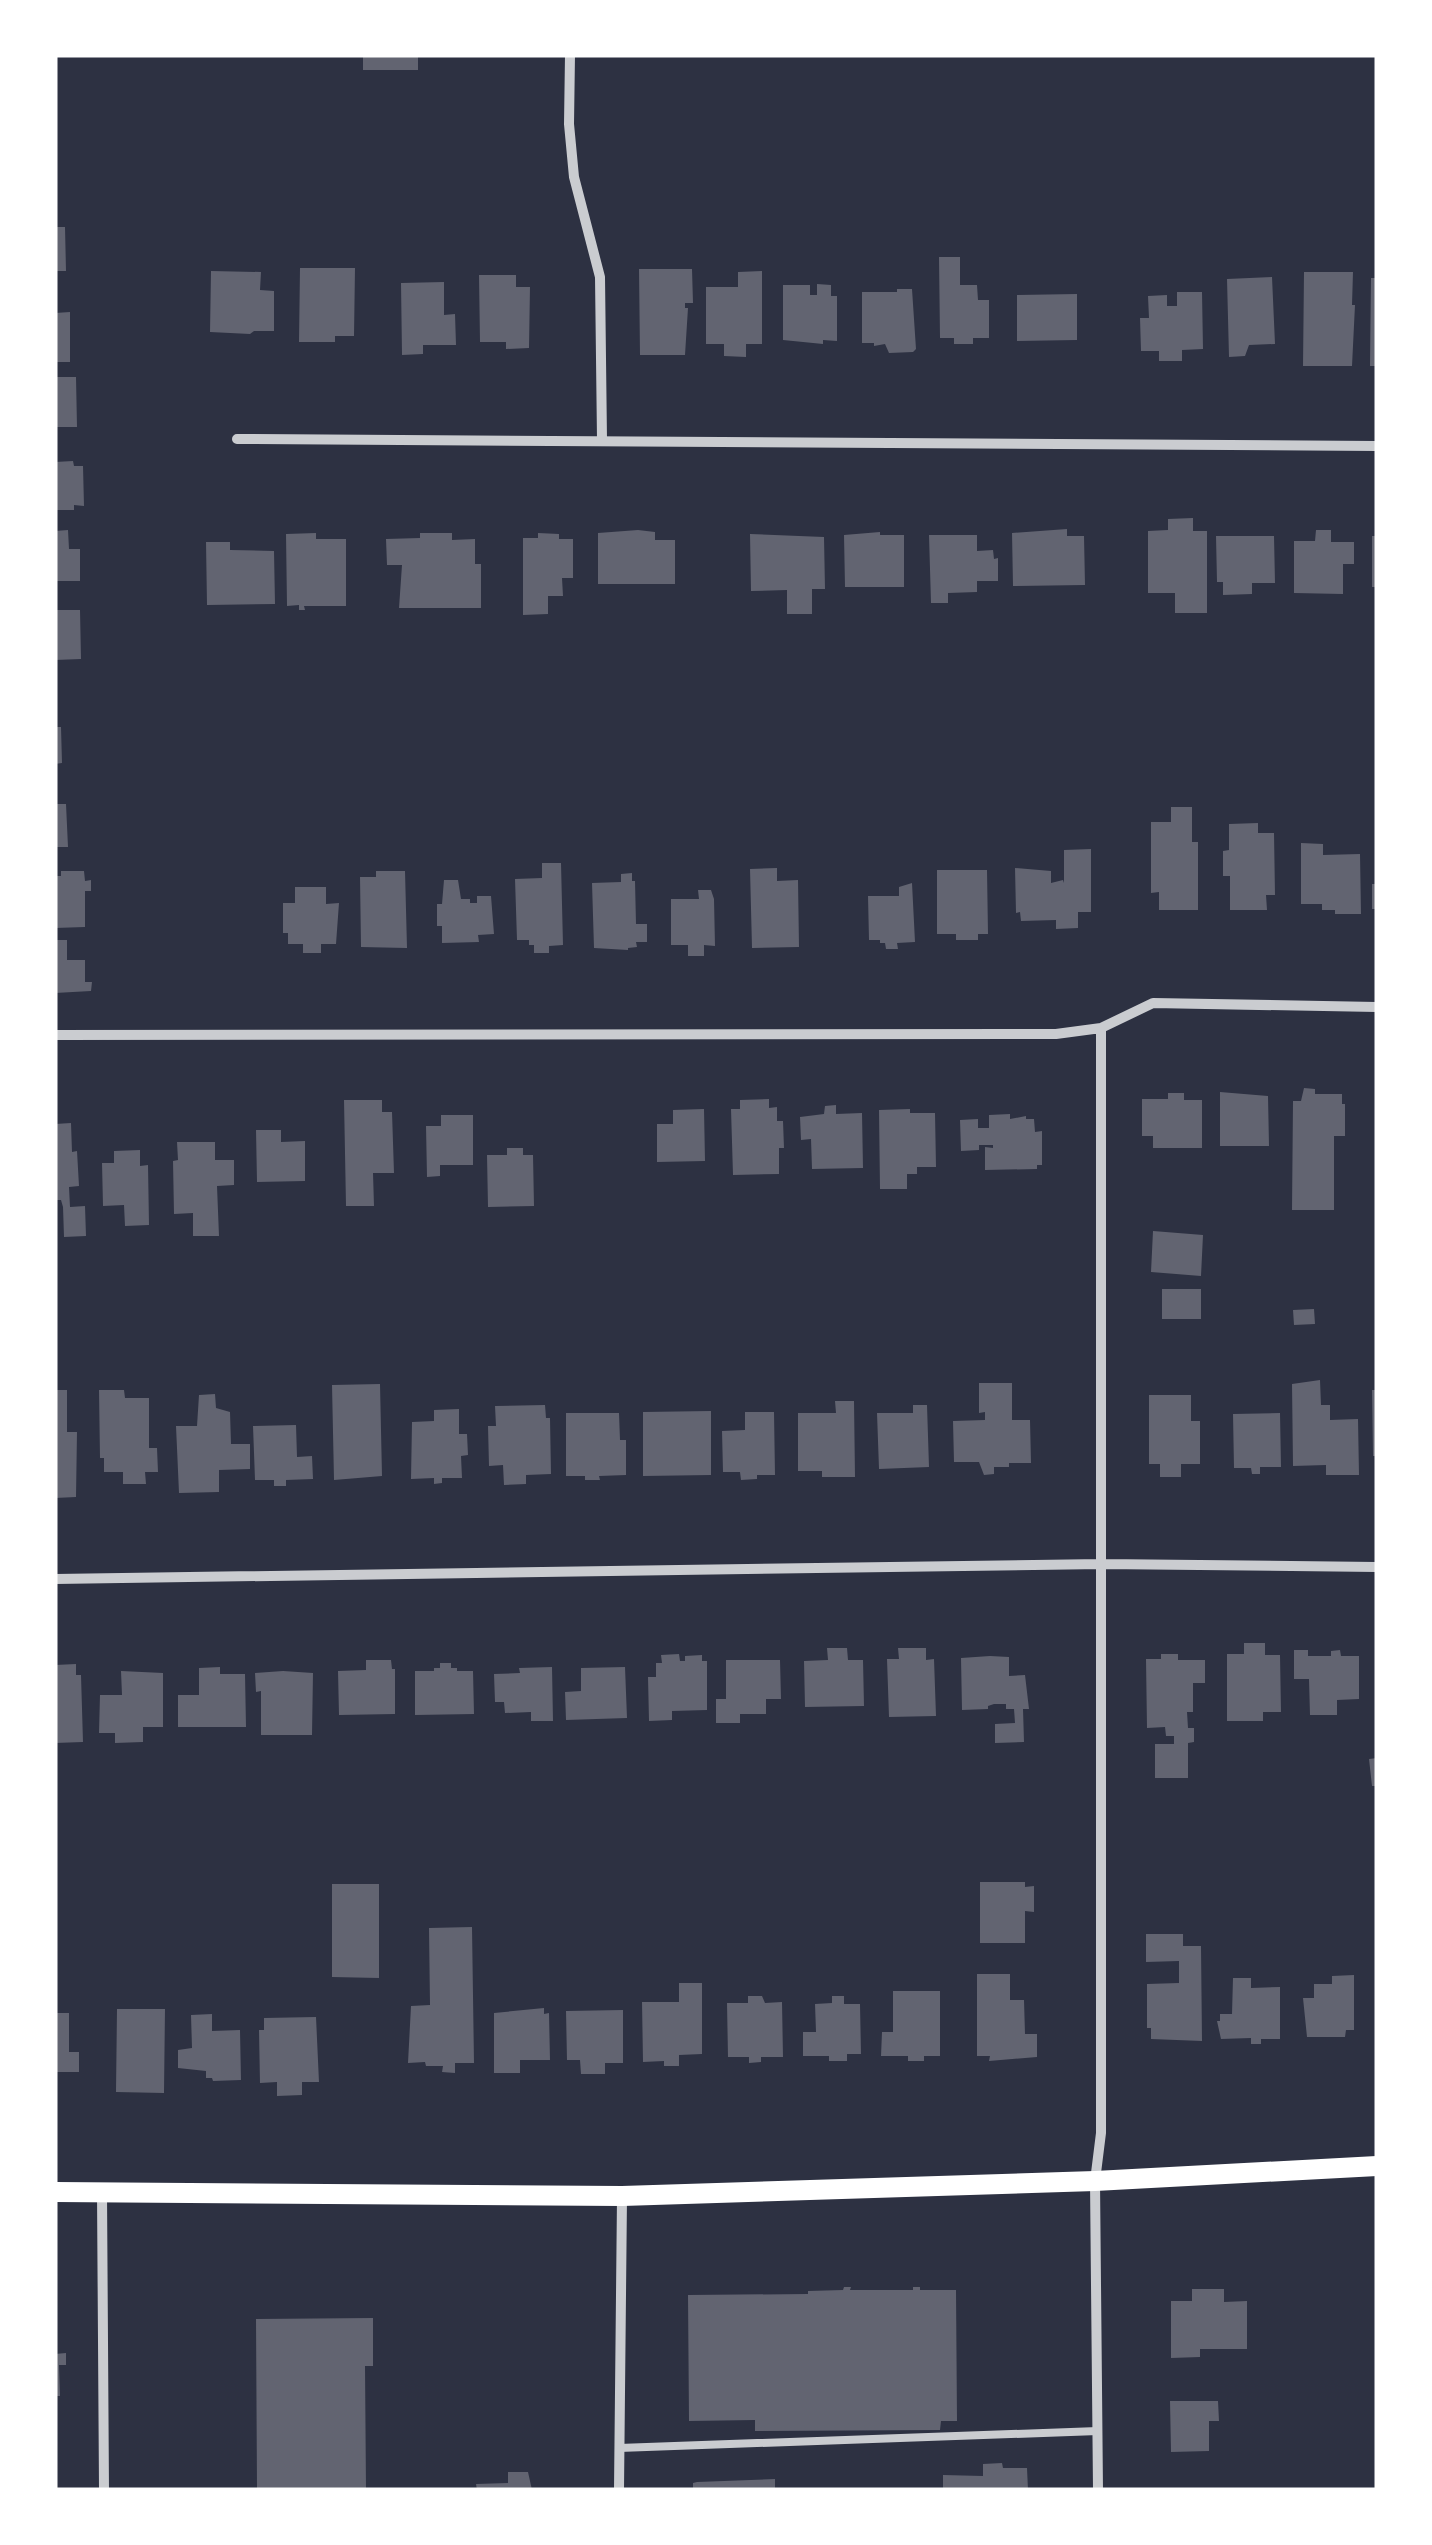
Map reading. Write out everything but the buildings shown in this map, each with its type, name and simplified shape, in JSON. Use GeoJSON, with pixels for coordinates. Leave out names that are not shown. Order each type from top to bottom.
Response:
{"type":"FeatureCollection","features":[{"type":"Feature","properties":{"kind":"main road"},"geometry":{"type":"LineString","coordinates":[[55,2192],[622,2196],[1095,2181],[1377,2166]]}},
{"type":"Feature","properties":{"kind":"street"},"geometry":{"type":"LineString","coordinates":[[570,55],[574,177],[600,278],[602,440]]}},
{"type":"Feature","properties":{"kind":"street"},"geometry":{"type":"LineString","coordinates":[[237,439],[1377,446]]}},
{"type":"Feature","properties":{"kind":"street"},"geometry":{"type":"LineString","coordinates":[[55,1034],[1056,1034],[1101,1028],[1153,1003],[1377,1006]]}},
{"type":"Feature","properties":{"kind":"street"},"geometry":{"type":"LineString","coordinates":[[1098,2490],[1095,2181],[1102,2132],[1101,1028]]}},
{"type":"Feature","properties":{"kind":"street"},"geometry":{"type":"LineString","coordinates":[[55,1579],[1102,1564],[1377,1567]]}},
{"type":"Feature","properties":{"kind":"street"},"geometry":{"type":"LineString","coordinates":[[102,2192],[104,2490]]}},
{"type":"Feature","properties":{"kind":"street"},"geometry":{"type":"LineString","coordinates":[[619,2490],[622,2196]]}},
{"type":"Feature","properties":{"kind":"lane"},"geometry":{"type":"LineString","coordinates":[[619,2448],[1098,2432]]}}]}
